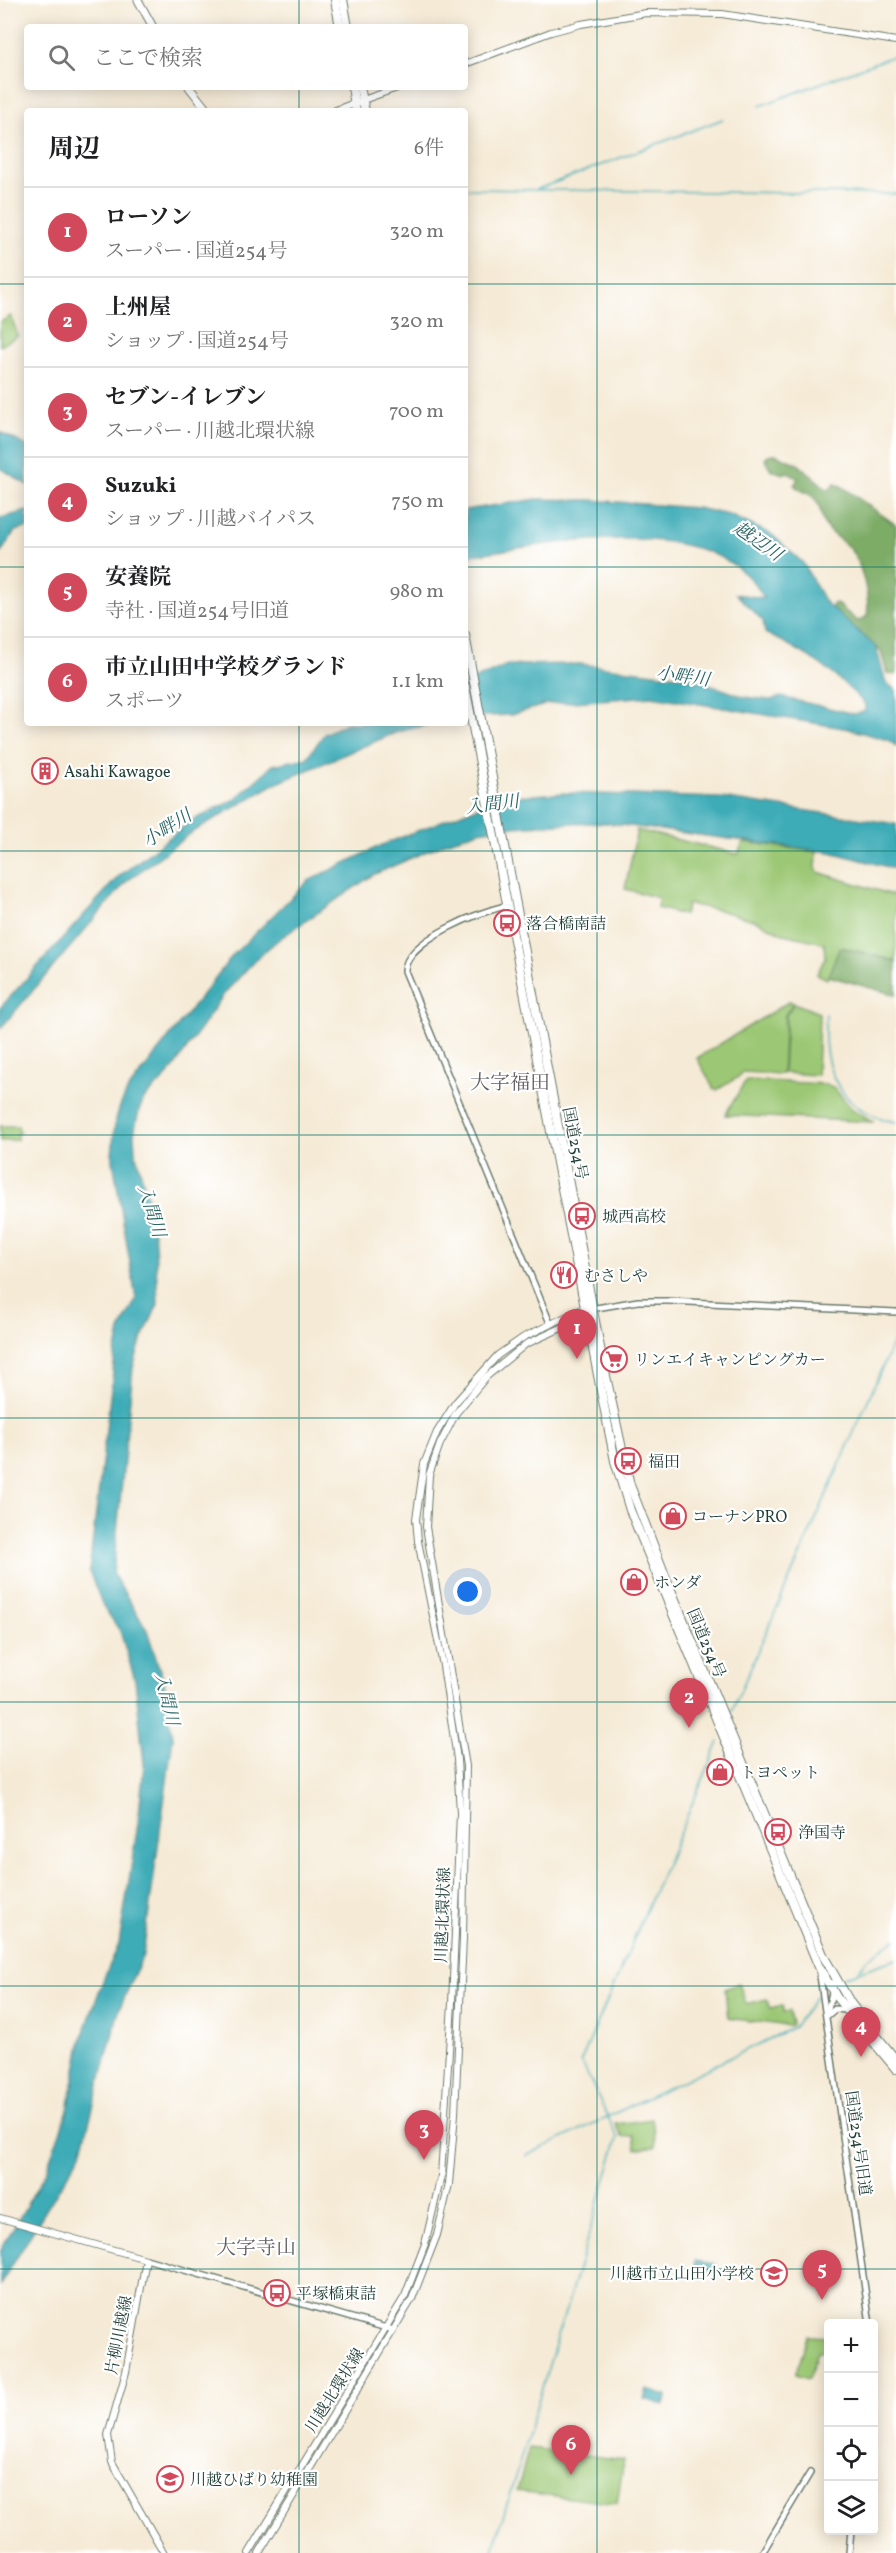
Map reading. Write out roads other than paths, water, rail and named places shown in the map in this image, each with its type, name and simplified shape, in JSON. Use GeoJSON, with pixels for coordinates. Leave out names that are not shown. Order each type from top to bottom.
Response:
{"type":"FeatureCollection","features":[{"type":"Feature","properties":{"kind":"highway"},"geometry":{"type":"LineString","coordinates":[[335,0],[339,24]]}},
{"type":"Feature","properties":{"kind":"highway"},"geometry":{"type":"LineString","coordinates":[[342,0],[347,24]]}},
{"type":"Feature","properties":{"kind":"highway"},"geometry":{"type":"LineString","coordinates":[[353,90],[358,105]]}},
{"type":"Feature","properties":{"kind":"highway"},"geometry":{"type":"LineString","coordinates":[[358,105],[360,90]]}},
{"type":"Feature","properties":{"kind":"highway","name":"国道254号"},"geometry":{"type":"LineString","coordinates":[[468,649],[593,1310],[630,1485],[715,1697],[835,1980],[851,2004],[896,2060]]}},
{"type":"Feature","properties":{"kind":"highway","name":"国道254号"},"geometry":{"type":"LineString","coordinates":[[468,702],[552,1128],[585,1312],[615,1461],[630,1510],[819,1967],[832,1991],[896,2068]]}},
{"type":"Feature","properties":{"kind":"main road"},"geometry":{"type":"LineString","coordinates":[[138,0],[151,24]]}},
{"type":"Feature","properties":{"kind":"main road"},"geometry":{"type":"LineString","coordinates":[[468,63],[551,32],[581,24],[646,13],[722,14],[896,41]]}},
{"type":"Feature","properties":{"kind":"main road"},"geometry":{"type":"LineString","coordinates":[[191,90],[206,108]]}},
{"type":"Feature","properties":{"kind":"main road"},"geometry":{"type":"LineString","coordinates":[[358,105],[393,90]]}},
{"type":"Feature","properties":{"kind":"main road","name":"川越北環状線"},"geometry":{"type":"LineString","coordinates":[[249,2553],[391,2330],[418,2264],[438,2192],[444,2151],[456,1937],[459,1813],[457,1759],[443,1666],[420,1556],[416,1518],[418,1498],[430,1447],[455,1403],[498,1355],[550,1323],[585,1312]]}},
{"type":"Feature","properties":{"kind":"main road","name":"川越北環状線"},"geometry":{"type":"LineString","coordinates":[[259,2553],[426,2267],[449,2184],[455,2114],[463,1938],[466,1766],[428,1537],[426,1509],[429,1475],[440,1444],[456,1413],[486,1377],[526,1344],[585,1312]]}},
{"type":"Feature","properties":{"kind":"main road"},"geometry":{"type":"LineString","coordinates":[[0,2217],[146,2259]]}},
{"type":"Feature","properties":{"kind":"main road","name":"片柳川越線"},"geometry":{"type":"LineString","coordinates":[[146,2259],[126,2372],[111,2420],[109,2443],[112,2462],[164,2553]]}},
{"type":"Feature","properties":{"kind":"street"},"geometry":{"type":"LineString","coordinates":[[506,903],[465,920],[427,940],[409,956],[405,971],[550,1323]]}},
{"type":"Feature","properties":{"kind":"street"},"geometry":{"type":"LineString","coordinates":[[585,1312],[608,1305],[668,1301],[896,1312]]}},
{"type":"Feature","properties":{"kind":"street","name":"国道254号旧道"},"geometry":{"type":"LineString","coordinates":[[819,1967],[869,2319]]}},
{"type":"Feature","properties":{"kind":"street"},"geometry":{"type":"LineString","coordinates":[[827,2017],[835,1980]]}},
{"type":"Feature","properties":{"kind":"street"},"geometry":{"type":"LineString","coordinates":[[827,2017],[835,2009],[847,2010]]}},
{"type":"Feature","properties":{"kind":"street"},"geometry":{"type":"LineString","coordinates":[[146,2259],[391,2330]]}},
{"type":"Feature","properties":{"kind":"street"},"geometry":{"type":"LineString","coordinates":[[762,2553],[810,2474]]}},
{"type":"Feature","properties":{"kind":"street"},"geometry":{"type":"LineString","coordinates":[[849,2553],[851,2535]]}},
{"type":"Feature","properties":{"kind":"water"},"geometry":{"type":"Polygon","coordinates":[[[0,432],[24,444],[24,483],[0,468],[0,432]]]}},
{"type":"Feature","properties":{"kind":"water","name":"越辺川"},"geometry":{"type":"Polygon","coordinates":[[[537,499],[591,500],[697,508],[729,515],[771,534],[803,563],[825,602],[876,647],[886,683],[896,690],[896,746],[888,740],[849,729],[652,696],[548,704],[511,715],[468,717],[468,683],[507,665],[580,664],[688,677],[745,697],[770,700],[781,697],[855,714],[865,711],[865,704],[841,681],[807,655],[765,633],[763,621],[736,594],[764,598],[740,570],[708,552],[669,542],[627,539],[539,545],[468,556],[468,510],[537,499]]]}},
{"type":"Feature","properties":{"kind":"water"},"geometry":{"type":"Polygon","coordinates":[[[24,512],[24,529],[15,531],[0,554],[0,518],[24,512]]]}},
{"type":"Feature","properties":{"kind":"water"},"geometry":{"type":"Polygon","coordinates":[[[340,726],[422,726],[397,732],[273,785],[194,831],[126,882],[0,1029],[0,1008],[118,877],[191,821],[234,800],[273,765],[307,758],[324,734],[340,726]]]}},
{"type":"Feature","properties":{"kind":"water","name":"入間川"},"geometry":{"type":"Polygon","coordinates":[[[569,793],[721,798],[896,824],[896,869],[830,852],[607,823],[573,823],[479,831],[452,840],[373,875],[278,940],[258,957],[224,994],[170,1073],[144,1099],[134,1134],[135,1151],[150,1207],[155,1241],[158,1304],[140,1344],[133,1368],[113,1574],[147,1630],[164,1683],[173,1737],[143,1955],[119,2010],[81,2153],[0,2285],[0,2252],[46,2171],[68,2110],[82,2039],[119,1944],[138,1823],[144,1764],[135,1680],[120,1631],[103,1606],[89,1571],[115,1355],[120,1330],[136,1299],[112,1155],[115,1123],[120,1106],[128,1090],[233,955],[308,881],[382,845],[492,801],[511,796],[569,793]]]}},
{"type":"Feature","properties":{"kind":"water"},"geometry":{"type":"Polygon","coordinates":[[[695,2261],[716,2264],[715,2272],[694,2269],[695,2261]]]}},
{"type":"Feature","properties":{"kind":"water"},"geometry":{"type":"Polygon","coordinates":[[[647,2390],[667,2396],[664,2405],[644,2399],[647,2390]]]}},
{"type":"Feature","properties":{"kind":"waterway"},"geometry":{"type":"LineString","coordinates":[[760,106],[896,55]]}},
{"type":"Feature","properties":{"kind":"waterway"},"geometry":{"type":"LineString","coordinates":[[535,190],[723,119]]}},
{"type":"Feature","properties":{"kind":"waterway"},"geometry":{"type":"LineString","coordinates":[[468,189],[896,194]]}},
{"type":"Feature","properties":{"kind":"waterway"},"geometry":{"type":"LineString","coordinates":[[826,1014],[826,1052],[837,1084],[847,1098],[860,1108],[876,1117],[896,1122]]}},
{"type":"Feature","properties":{"kind":"waterway"},"geometry":{"type":"LineString","coordinates":[[730,1715],[896,1336]]}},
{"type":"Feature","properties":{"kind":"waterway"},"geometry":{"type":"LineString","coordinates":[[492,2553],[618,2138],[581,2061],[719,1742]]}},
{"type":"Feature","properties":{"kind":"waterway"},"geometry":{"type":"LineString","coordinates":[[858,1971],[867,1959],[896,1939]]}},
{"type":"Feature","properties":{"kind":"waterway"},"geometry":{"type":"LineString","coordinates":[[843,1977],[896,1959]]}},
{"type":"Feature","properties":{"kind":"waterway"},"geometry":{"type":"LineString","coordinates":[[526,2156],[794,2027],[817,1995]]}},
{"type":"Feature","properties":{"kind":"place","name":"Asahi Kawagoe"},"geometry":{"type":"Point","coordinates":[45,771]}},
{"type":"Feature","properties":{"kind":"place","name":"落合橋南詰"},"geometry":{"type":"Point","coordinates":[507,923]}},
{"type":"Feature","properties":{"kind":"place","name":"城西高校"},"geometry":{"type":"Point","coordinates":[582,1216]}},
{"type":"Feature","properties":{"kind":"place","name":"むさしや"},"geometry":{"type":"Point","coordinates":[564,1275]}},
{"type":"Feature","properties":{"kind":"place","name":"ローソン"},"geometry":{"type":"Point","coordinates":[577,1359]}},
{"type":"Feature","properties":{"kind":"place","name":"リンエイキャンピングカー"},"geometry":{"type":"Point","coordinates":[614,1359]}},
{"type":"Feature","properties":{"kind":"place","name":"福田"},"geometry":{"type":"Point","coordinates":[628,1461]}},
{"type":"Feature","properties":{"kind":"place","name":"コーナンPRO"},"geometry":{"type":"Point","coordinates":[673,1516]}},
{"type":"Feature","properties":{"kind":"place","name":"ホンダ"},"geometry":{"type":"Point","coordinates":[634,1582]}},
{"type":"Feature","properties":{"kind":"place","name":"上州屋"},"geometry":{"type":"Point","coordinates":[689,1728]}},
{"type":"Feature","properties":{"kind":"place","name":"トヨペット"},"geometry":{"type":"Point","coordinates":[720,1772]}},
{"type":"Feature","properties":{"kind":"place","name":"浄国寺"},"geometry":{"type":"Point","coordinates":[778,1832]}},
{"type":"Feature","properties":{"kind":"place","name":"Suzuki"},"geometry":{"type":"Point","coordinates":[861,2057]}},
{"type":"Feature","properties":{"kind":"place","name":"セブン-イレブン"},"geometry":{"type":"Point","coordinates":[424,2160]}},
{"type":"Feature","properties":{"kind":"place","name":"川越市立山田小学校"},"geometry":{"type":"Point","coordinates":[774,2273]}},
{"type":"Feature","properties":{"kind":"place","name":"平塚橋東詰"},"geometry":{"type":"Point","coordinates":[277,2293]}},
{"type":"Feature","properties":{"kind":"place","name":"安養院"},"geometry":{"type":"Point","coordinates":[822,2300]}},
{"type":"Feature","properties":{"kind":"place","name":"市立山田中学校グランド"},"geometry":{"type":"Point","coordinates":[571,2475]}},
{"type":"Feature","properties":{"kind":"place","name":"川越ひばり幼稚園"},"geometry":{"type":"Point","coordinates":[170,2479]}},
{"type":"Feature","properties":{"kind":"district","name":"大字福田"},"geometry":{"type":"Point","coordinates":[510,1082]}},
{"type":"Feature","properties":{"kind":"district","name":"大字寺山"},"geometry":{"type":"Point","coordinates":[256,2247]}},
{"type":"Feature","properties":{"kind":"water label","name":"小畔川"},"geometry":{"type":"Point","coordinates":[683,676]}},
{"type":"Feature","properties":{"kind":"water label","name":"小畔川"},"geometry":{"type":"Point","coordinates":[167,828]}}]}
